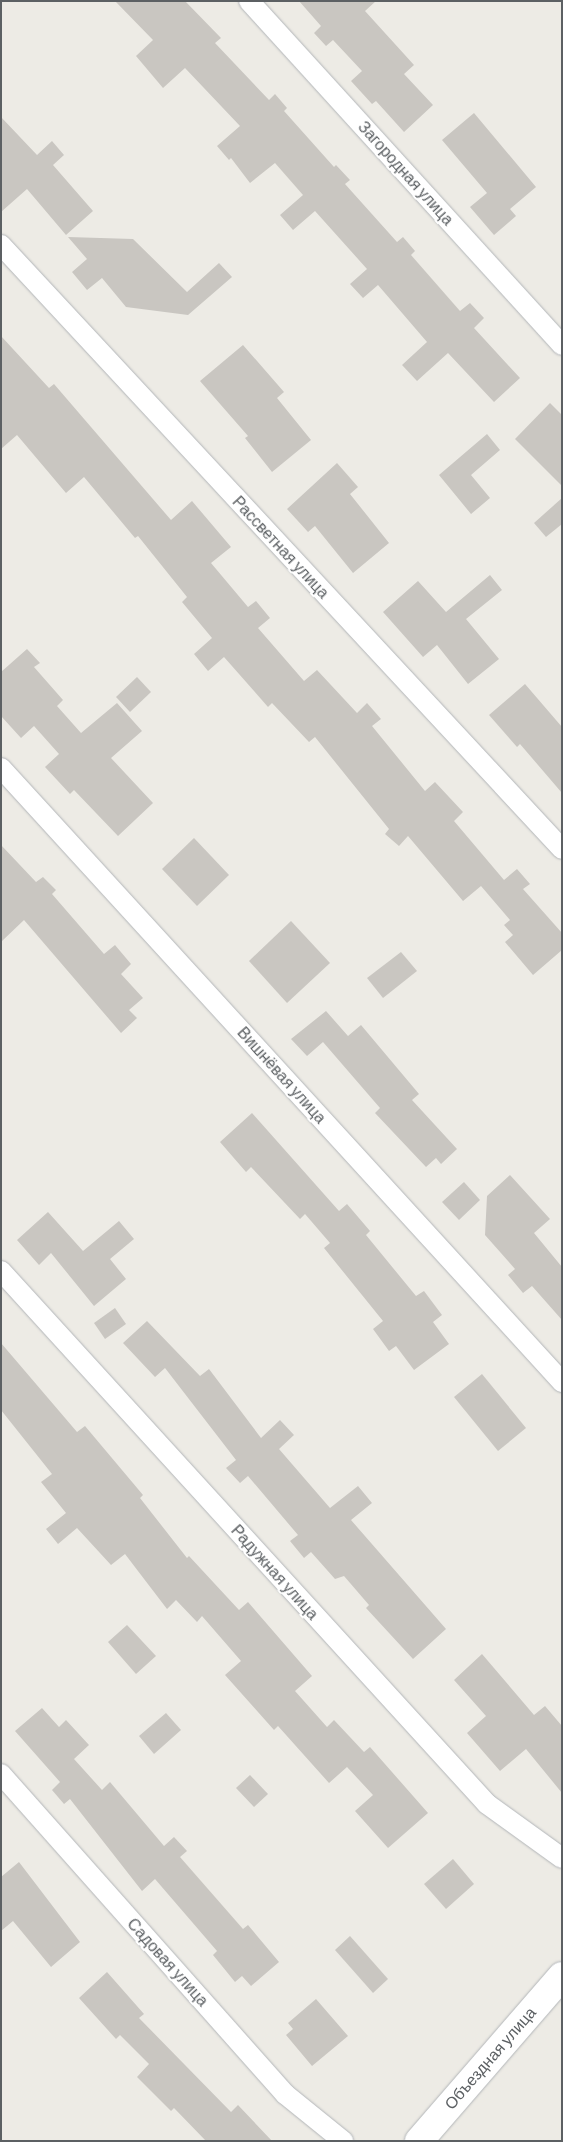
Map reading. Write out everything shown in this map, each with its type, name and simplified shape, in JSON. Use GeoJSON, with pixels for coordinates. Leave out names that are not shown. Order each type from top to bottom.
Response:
{"type":"FeatureCollection","features":[{"type":"Feature","properties":{"kind":"main road","name":"Объездная улица"},"geometry":{"type":"LineString","coordinates":[[419,2141],[562,1976]]}},
{"type":"Feature","properties":{"kind":"street","name":"Загородная улица"},"geometry":{"type":"LineString","coordinates":[[249,1],[562,345]]}},
{"type":"Feature","properties":{"kind":"street","name":"Рассветная улица"},"geometry":{"type":"LineString","coordinates":[[1,245],[562,849]]}},
{"type":"Feature","properties":{"kind":"street","name":"Вишнёвая улица"},"geometry":{"type":"LineString","coordinates":[[1,768],[562,1382]]}},
{"type":"Feature","properties":{"kind":"street","name":"Радужная улица"},"geometry":{"type":"LineString","coordinates":[[1,1271],[487,1804],[562,1858]]}},
{"type":"Feature","properties":{"kind":"street","name":"Садовая улица"},"geometry":{"type":"LineString","coordinates":[[1,1774],[285,2094],[343,2141]]}},
{"type":"Feature","properties":{"kind":"building"},"geometry":{"type":"Polygon","coordinates":[[[115,1],[185,1],[221,38],[215,43],[269,100],[275,94],[287,108],[284,111],[334,167],[336,165],[350,180],[345,184],[397,242],[403,237],[415,251],[411,255],[460,311],[470,303],[484,318],[474,328],[520,378],[494,402],[448,353],[417,381],[402,365],[427,342],[378,285],[363,298],[350,284],[367,269],[315,211],[293,230],[280,215],[303,195],[275,163],[250,183],[231,158],[229,160],[217,146],[240,126],[185,68],[163,88],[136,56],[153,40],[115,1]]]}},
{"type":"Feature","properties":{"kind":"building"},"geometry":{"type":"Polygon","coordinates":[[[299,1],[376,1],[365,11],[414,65],[404,74],[433,105],[404,132],[376,101],[372,104],[351,81],[362,71],[333,40],[326,46],[314,33],[321,26],[299,1]]]}},
{"type":"Feature","properties":{"kind":"building"},"geometry":{"type":"Polygon","coordinates":[[[474,113],[536,187],[510,209],[516,216],[494,235],[470,207],[487,193],[442,140],[474,113]]]}},
{"type":"Feature","properties":{"kind":"building"},"geometry":{"type":"Polygon","coordinates":[[[1,117],[37,155],[52,141],[64,155],[53,165],[93,211],[66,235],[27,189],[1,212],[1,117]]]}},
{"type":"Feature","properties":{"kind":"building"},"geometry":{"type":"Polygon","coordinates":[[[68,237],[133,239],[187,292],[219,263],[232,277],[188,315],[126,307],[102,278],[87,290],[72,272],[87,259],[68,237]]]}},
{"type":"Feature","properties":{"kind":"building"},"geometry":{"type":"Polygon","coordinates":[[[1,336],[49,388],[54,384],[171,520],[192,501],[231,547],[211,563],[248,607],[256,601],[270,618],[258,628],[304,681],[317,670],[357,713],[367,703],[381,719],[372,726],[425,791],[435,782],[463,812],[454,821],[504,880],[517,869],[530,884],[523,889],[562,933],[562,950],[533,975],[505,942],[513,935],[504,925],[510,920],[481,886],[463,901],[408,836],[399,846],[385,834],[389,829],[315,737],[309,742],[272,703],[268,707],[224,657],[208,671],[194,654],[212,638],[182,602],[187,597],[138,536],[135,538],[84,477],[66,493],[17,435],[1,449],[1,336]]]}},
{"type":"Feature","properties":{"kind":"building"},"geometry":{"type":"Polygon","coordinates":[[[243,345],[284,392],[277,398],[311,440],[272,472],[245,438],[248,436],[200,381],[243,345]]]}},
{"type":"Feature","properties":{"kind":"building"},"geometry":{"type":"Polygon","coordinates":[[[550,403],[562,415],[562,486],[515,439],[550,403]]]}},
{"type":"Feature","properties":{"kind":"building"},"geometry":{"type":"Polygon","coordinates":[[[487,434],[500,450],[471,475],[490,498],[471,514],[439,475],[487,434]]]}},
{"type":"Feature","properties":{"kind":"building"},"geometry":{"type":"Polygon","coordinates":[[[337,463],[358,487],[350,494],[389,543],[353,573],[315,526],[308,532],[287,509],[337,463]]]}},
{"type":"Feature","properties":{"kind":"building"},"geometry":{"type":"Polygon","coordinates":[[[562,498],[562,524],[546,537],[534,523],[562,498]]]}},
{"type":"Feature","properties":{"kind":"building"},"geometry":{"type":"Polygon","coordinates":[[[490,575],[502,590],[466,619],[499,659],[468,684],[437,645],[423,657],[383,612],[418,581],[446,612],[490,575]]]}},
{"type":"Feature","properties":{"kind":"building"},"geometry":{"type":"Polygon","coordinates":[[[27,649],[40,663],[34,667],[63,700],[57,706],[81,733],[117,703],[142,731],[111,758],[153,803],[118,836],[74,790],[70,794],[45,767],[59,754],[34,726],[21,738],[1,716],[1,672],[27,649]]]}},
{"type":"Feature","properties":{"kind":"building"},"geometry":{"type":"Polygon","coordinates":[[[137,677],[151,692],[130,712],[116,697],[137,677]]]}},
{"type":"Feature","properties":{"kind":"building"},"geometry":{"type":"Polygon","coordinates":[[[525,684],[562,727],[562,793],[520,744],[517,747],[489,715],[525,684]]]}},
{"type":"Feature","properties":{"kind":"building"},"geometry":{"type":"Polygon","coordinates":[[[194,838],[229,875],[197,906],[162,869],[194,838]]]}},
{"type":"Feature","properties":{"kind":"building"},"geometry":{"type":"Polygon","coordinates":[[[1,845],[36,882],[43,877],[56,890],[52,894],[104,954],[115,945],[131,964],[121,974],[143,998],[129,1010],[137,1018],[121,1033],[24,920],[1,942],[1,845]]]}},
{"type":"Feature","properties":{"kind":"building"},"geometry":{"type":"Polygon","coordinates":[[[291,921],[330,963],[287,1003],[249,961],[291,921]]]}},
{"type":"Feature","properties":{"kind":"building"},"geometry":{"type":"Polygon","coordinates":[[[401,952],[417,971],[383,998],[367,978],[401,952]]]}},
{"type":"Feature","properties":{"kind":"building"},"geometry":{"type":"Polygon","coordinates":[[[326,1011],[348,1036],[361,1025],[419,1094],[412,1100],[457,1149],[441,1164],[436,1158],[426,1167],[375,1113],[380,1108],[323,1042],[307,1056],[291,1039],[326,1011]]]}},
{"type":"Feature","properties":{"kind":"building"},"geometry":{"type":"Polygon","coordinates":[[[252,1113],[339,1211],[347,1204],[370,1231],[366,1235],[416,1296],[424,1291],[442,1315],[433,1322],[449,1344],[414,1370],[396,1346],[389,1351],[373,1329],[383,1321],[324,1248],[330,1243],[305,1214],[300,1219],[251,1167],[246,1172],[220,1142],[252,1113]]]}},
{"type":"Feature","properties":{"kind":"building"},"geometry":{"type":"Polygon","coordinates":[[[510,1175],[550,1219],[534,1233],[562,1267],[562,1320],[532,1286],[523,1293],[508,1275],[515,1269],[485,1235],[487,1196],[510,1175]]]}},
{"type":"Feature","properties":{"kind":"building"},"geometry":{"type":"Polygon","coordinates":[[[464,1182],[480,1200],[459,1220],[442,1202],[464,1182]]]}},
{"type":"Feature","properties":{"kind":"building"},"geometry":{"type":"Polygon","coordinates":[[[48,1212],[83,1251],[119,1221],[134,1239],[110,1259],[126,1279],[94,1306],[51,1253],[39,1265],[17,1240],[48,1212]]]}},
{"type":"Feature","properties":{"kind":"building"},"geometry":{"type":"Polygon","coordinates":[[[115,1308],[126,1324],[105,1339],[94,1323],[115,1308]]]}},
{"type":"Feature","properties":{"kind":"building"},"geometry":{"type":"Polygon","coordinates":[[[147,1321],[200,1376],[209,1369],[261,1438],[280,1420],[294,1435],[279,1449],[330,1508],[358,1486],[372,1503],[351,1520],[446,1629],[413,1659],[366,1608],[369,1605],[344,1576],[335,1579],[311,1552],[304,1558],[290,1541],[298,1535],[248,1476],[240,1483],[226,1468],[236,1460],[165,1368],[155,1377],[123,1343],[147,1321]]]}},
{"type":"Feature","properties":{"kind":"building"},"geometry":{"type":"Polygon","coordinates":[[[1,1343],[77,1432],[85,1426],[143,1495],[140,1498],[187,1558],[189,1556],[239,1610],[248,1602],[312,1676],[295,1691],[327,1727],[334,1720],[364,1752],[370,1747],[428,1813],[388,1848],[355,1811],[373,1795],[347,1767],[329,1783],[278,1726],[274,1730],[225,1675],[241,1661],[202,1616],[197,1622],[176,1600],[167,1609],[125,1554],[111,1565],[77,1528],[58,1544],[46,1529],[66,1513],[41,1482],[52,1474],[1,1410],[1,1343]]]}},
{"type":"Feature","properties":{"kind":"building"},"geometry":{"type":"Polygon","coordinates":[[[482,1374],[526,1428],[498,1451],[454,1397],[482,1374]]]}},
{"type":"Feature","properties":{"kind":"building"},"geometry":{"type":"Polygon","coordinates":[[[127,1625],[156,1656],[136,1674],[108,1642],[127,1625]]]}},
{"type":"Feature","properties":{"kind":"building"},"geometry":{"type":"Polygon","coordinates":[[[482,1654],[534,1715],[545,1706],[562,1726],[562,1793],[526,1749],[500,1771],[467,1733],[486,1716],[454,1680],[482,1654]]]}},
{"type":"Feature","properties":{"kind":"building"},"geometry":{"type":"Polygon","coordinates":[[[42,1708],[59,1727],[66,1720],[89,1745],[74,1759],[102,1790],[110,1782],[164,1846],[174,1837],[187,1851],[180,1857],[243,1929],[248,1925],[279,1962],[251,1986],[242,1976],[235,1982],[213,1955],[217,1951],[155,1879],[142,1891],[70,1799],[64,1804],[52,1790],[60,1782],[15,1731],[42,1708]]]}},
{"type":"Feature","properties":{"kind":"building"},"geometry":{"type":"Polygon","coordinates":[[[166,1713],[181,1730],[154,1754],[139,1736],[166,1713]]]}},
{"type":"Feature","properties":{"kind":"building"},"geometry":{"type":"Polygon","coordinates":[[[250,1775],[268,1794],[254,1807],[236,1788],[250,1775]]]}},
{"type":"Feature","properties":{"kind":"building"},"geometry":{"type":"Polygon","coordinates":[[[453,1859],[474,1884],[446,1909],[424,1884],[453,1859]]]}},
{"type":"Feature","properties":{"kind":"building"},"geometry":{"type":"Polygon","coordinates":[[[19,1862],[80,1942],[51,1967],[13,1921],[1,1931],[1,1877],[19,1862]]]}},
{"type":"Feature","properties":{"kind":"building"},"geometry":{"type":"Polygon","coordinates":[[[350,1936],[388,1979],[373,1993],[335,1950],[350,1936]]]}},
{"type":"Feature","properties":{"kind":"building"},"geometry":{"type":"Polygon","coordinates":[[[107,1972],[144,2014],[139,2018],[231,2112],[238,2105],[272,2141],[206,2141],[174,2108],[171,2111],[137,2077],[149,2064],[120,2035],[116,2039],[79,1998],[107,1972]]]}},
{"type":"Feature","properties":{"kind":"building"},"geometry":{"type":"Polygon","coordinates":[[[316,1999],[348,2036],[312,2066],[286,2035],[293,2029],[288,2023],[316,1999]]]}}]}
